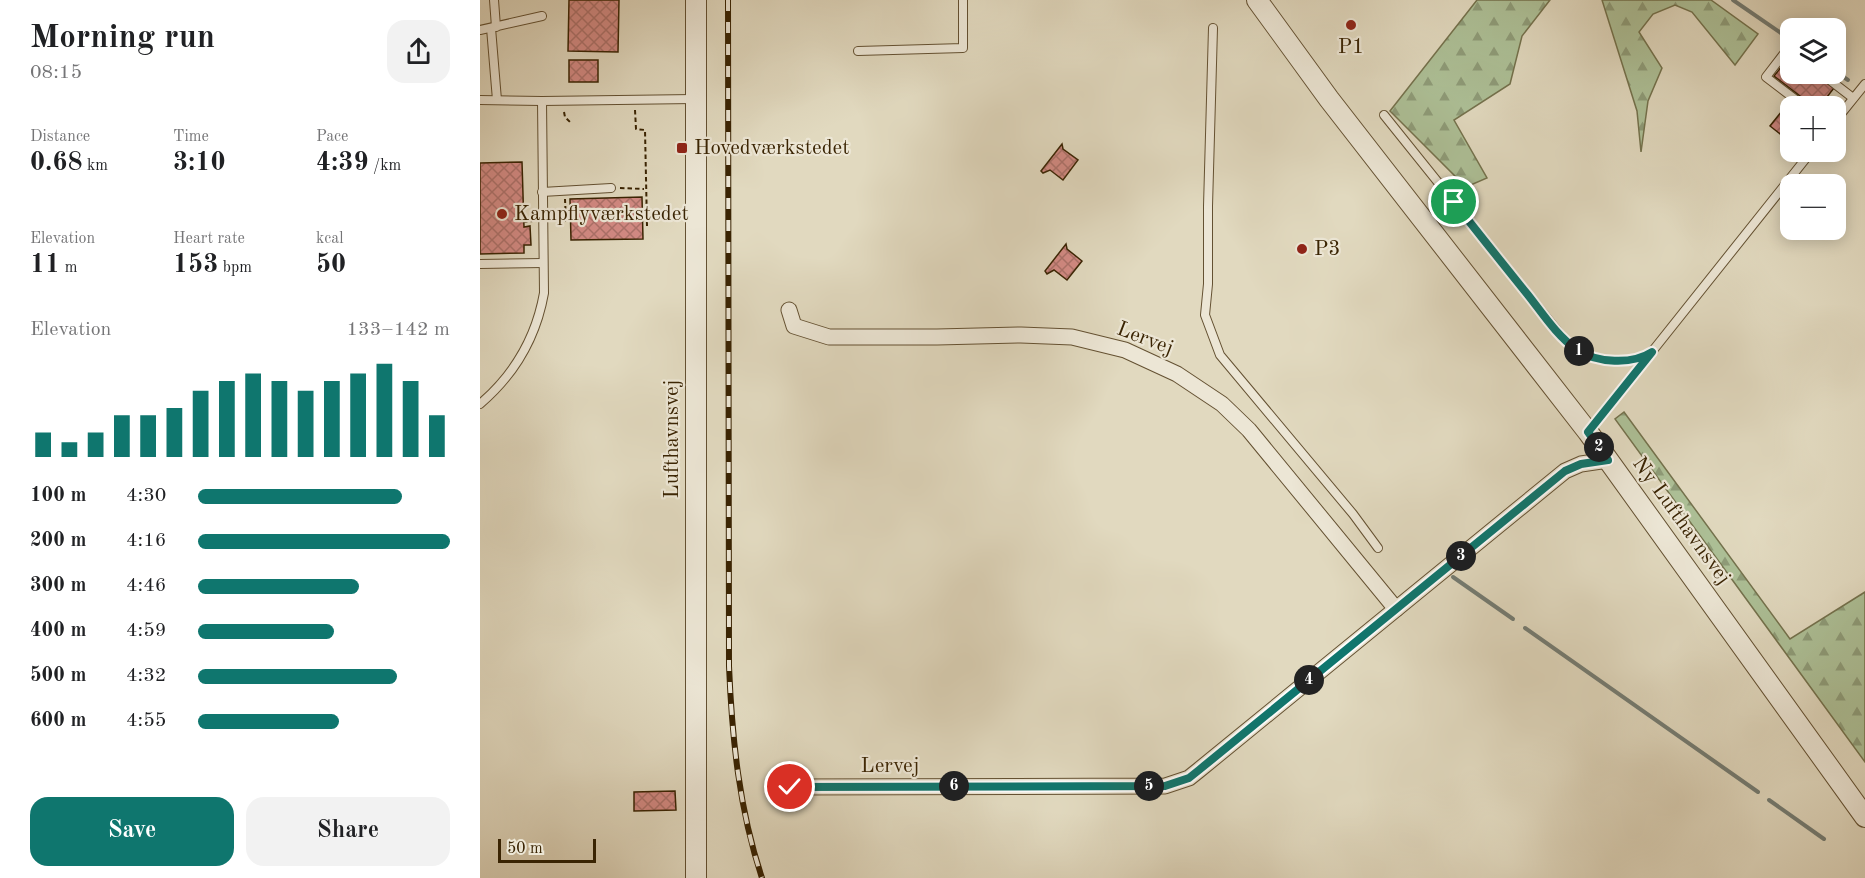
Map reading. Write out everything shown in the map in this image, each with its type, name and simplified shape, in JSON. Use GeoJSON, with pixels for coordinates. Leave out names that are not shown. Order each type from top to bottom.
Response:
{"type":"FeatureCollection","features":[{"type":"Feature","properties":{"kind":"street","name":"Lufthavnsvej"},"geometry":{"type":"LineString","coordinates":[[696,0],[696,878]]}},
{"type":"Feature","properties":{"kind":"street","name":"Ny Lufthavnsvej"},"geometry":{"type":"LineString","coordinates":[[1259,1],[1329,99],[1588,432],[1865,817]]}},
{"type":"Feature","properties":{"kind":"street","name":"Lervej"},"geometry":{"type":"LineString","coordinates":[[789,310],[794,326],[829,336],[1072,337],[1125,350],[1178,374],[1222,404],[1249,430],[1396,609]]}},
{"type":"Feature","properties":{"kind":"street","name":"Lervej"},"geometry":{"type":"LineString","coordinates":[[790,787],[1165,786],[1180,782],[1199,770],[1565,471],[1581,464],[1608,460]]}},
{"type":"Feature","properties":{"kind":"lane"},"geometry":{"type":"LineString","coordinates":[[494,0],[496,100]]}},
{"type":"Feature","properties":{"kind":"lane"},"geometry":{"type":"LineString","coordinates":[[858,51],[963,48],[963,0]]}},
{"type":"Feature","properties":{"kind":"lane"},"geometry":{"type":"LineString","coordinates":[[480,30],[542,16]]}},
{"type":"Feature","properties":{"kind":"lane"},"geometry":{"type":"LineString","coordinates":[[1213,28],[1208,274],[1205,315],[1220,355],[1346,506],[1378,548]]}},
{"type":"Feature","properties":{"kind":"lane"},"geometry":{"type":"LineString","coordinates":[[1780,59],[1766,77],[1791,96]]}},
{"type":"Feature","properties":{"kind":"lane"},"geometry":{"type":"LineString","coordinates":[[1835,84],[1853,98]]}},
{"type":"Feature","properties":{"kind":"lane"},"geometry":{"type":"LineString","coordinates":[[1846,107],[1865,84]]}},
{"type":"Feature","properties":{"kind":"lane"},"geometry":{"type":"LineString","coordinates":[[480,100],[696,99]]}},
{"type":"Feature","properties":{"kind":"lane"},"geometry":{"type":"LineString","coordinates":[[480,404],[507,378],[519,360],[535,330],[544,293],[542,100]]}},
{"type":"Feature","properties":{"kind":"lane"},"geometry":{"type":"LineString","coordinates":[[1384,115],[1563,338],[1578,351],[1595,358],[1637,359],[1652,352]]}},
{"type":"Feature","properties":{"kind":"lane"},"geometry":{"type":"LineString","coordinates":[[1588,432],[1803,162]]}},
{"type":"Feature","properties":{"kind":"lane"},"geometry":{"type":"LineString","coordinates":[[542,192],[611,188]]}},
{"type":"Feature","properties":{"kind":"lane"},"geometry":{"type":"LineString","coordinates":[[480,264],[543,263]]}},
{"type":"Feature","properties":{"kind":"path"},"geometry":{"type":"LineString","coordinates":[[635,99],[636,129],[645,130],[647,225]]}},
{"type":"Feature","properties":{"kind":"path"},"geometry":{"type":"LineString","coordinates":[[563,100],[565,117],[572,124]]}},
{"type":"Feature","properties":{"kind":"path"},"geometry":{"type":"LineString","coordinates":[[611,188],[645,189]]}},
{"type":"Feature","properties":{"kind":"green space"},"geometry":{"type":"Polygon","coordinates":[[[1477,0],[1550,0],[1522,36],[1510,84],[1454,120],[1487,178],[1466,187],[1390,111],[1477,0]]]}},
{"type":"Feature","properties":{"kind":"green space"},"geometry":{"type":"Polygon","coordinates":[[[1602,0],[1711,0],[1758,34],[1735,65],[1692,12],[1675,5],[1653,14],[1639,32],[1662,68],[1648,101],[1641,152],[1637,111],[1602,0]]]}},
{"type":"Feature","properties":{"kind":"green space"},"geometry":{"type":"Polygon","coordinates":[[[1624,412],[1790,639],[1865,592],[1865,762],[1615,419],[1624,412]]]}},
{"type":"Feature","properties":{"kind":"building"},"geometry":{"type":"Polygon","coordinates":[[[569,0],[619,0],[618,52],[568,51],[569,0]]]}},
{"type":"Feature","properties":{"kind":"building"},"geometry":{"type":"Polygon","coordinates":[[[569,60],[598,60],[598,82],[569,82],[569,60]]]}},
{"type":"Feature","properties":{"kind":"building"},"geometry":{"type":"Polygon","coordinates":[[[1780,69],[1780,81],[1774,76],[1780,69]]]}},
{"type":"Feature","properties":{"kind":"building"},"geometry":{"type":"Polygon","coordinates":[[[1784,84],[1829,84],[1834,88],[1828,96],[1800,96],[1784,84]]]}},
{"type":"Feature","properties":{"kind":"building"},"geometry":{"type":"Polygon","coordinates":[[[1780,114],[1780,134],[1770,126],[1780,114]]]}},
{"type":"Feature","properties":{"kind":"building"},"geometry":{"type":"Polygon","coordinates":[[[1062,144],[1063,149],[1078,160],[1063,180],[1050,170],[1043,173],[1041,171],[1062,144]]]}},
{"type":"Feature","properties":{"kind":"building","name":"Kampflyværkstedet"},"geometry":{"type":"Polygon","coordinates":[[[522,162],[524,227],[530,226],[531,245],[524,245],[524,253],[480,254],[480,163],[522,162]]]}},
{"type":"Feature","properties":{"kind":"building"},"geometry":{"type":"Polygon","coordinates":[[[642,197],[643,239],[571,240],[570,199],[642,197]]]}},
{"type":"Feature","properties":{"kind":"building"},"geometry":{"type":"Polygon","coordinates":[[[1066,244],[1067,249],[1082,261],[1067,280],[1054,270],[1047,274],[1045,271],[1066,244]]]}},
{"type":"Feature","properties":{"kind":"building"},"geometry":{"type":"Polygon","coordinates":[[[675,791],[676,810],[634,811],[634,792],[675,791]]]}},
{"type":"Feature","properties":{"kind":"waterway"},"geometry":{"type":"LineString","coordinates":[[1733,0],[1780,32]]}},
{"type":"Feature","properties":{"kind":"waterway"},"geometry":{"type":"LineString","coordinates":[[1453,577],[1513,619]]}},
{"type":"Feature","properties":{"kind":"waterway"},"geometry":{"type":"LineString","coordinates":[[1525,628],[1758,792]]}},
{"type":"Feature","properties":{"kind":"waterway"},"geometry":{"type":"LineString","coordinates":[[1769,800],[1824,839]]}},
{"type":"Feature","properties":{"kind":"railway"},"geometry":{"type":"LineString","coordinates":[[728,0],[729,666],[732,720],[742,800],[762,878]]}},
{"type":"Feature","properties":{"kind":"place","name":"P1"},"geometry":{"type":"Point","coordinates":[1351,25]}},
{"type":"Feature","properties":{"kind":"place","name":"Hovedværkstedet"},"geometry":{"type":"Point","coordinates":[682,148]}},
{"type":"Feature","properties":{"kind":"place","name":"Kampflyværkstedet"},"geometry":{"type":"Point","coordinates":[502,214]}},
{"type":"Feature","properties":{"kind":"place","name":"P3"},"geometry":{"type":"Point","coordinates":[1302,249]}},
{"type":"Feature","properties":{"kind":"route"},"geometry":{"type":"LineString","coordinates":[[790,787],[1165,786],[1180,782],[1199,770],[1541,489],[1565,471],[1581,464],[1608,460],[1588,432],[1652,352],[1637,359],[1616,360],[1595,358],[1578,351],[1545,317],[1454,202]]}}]}
